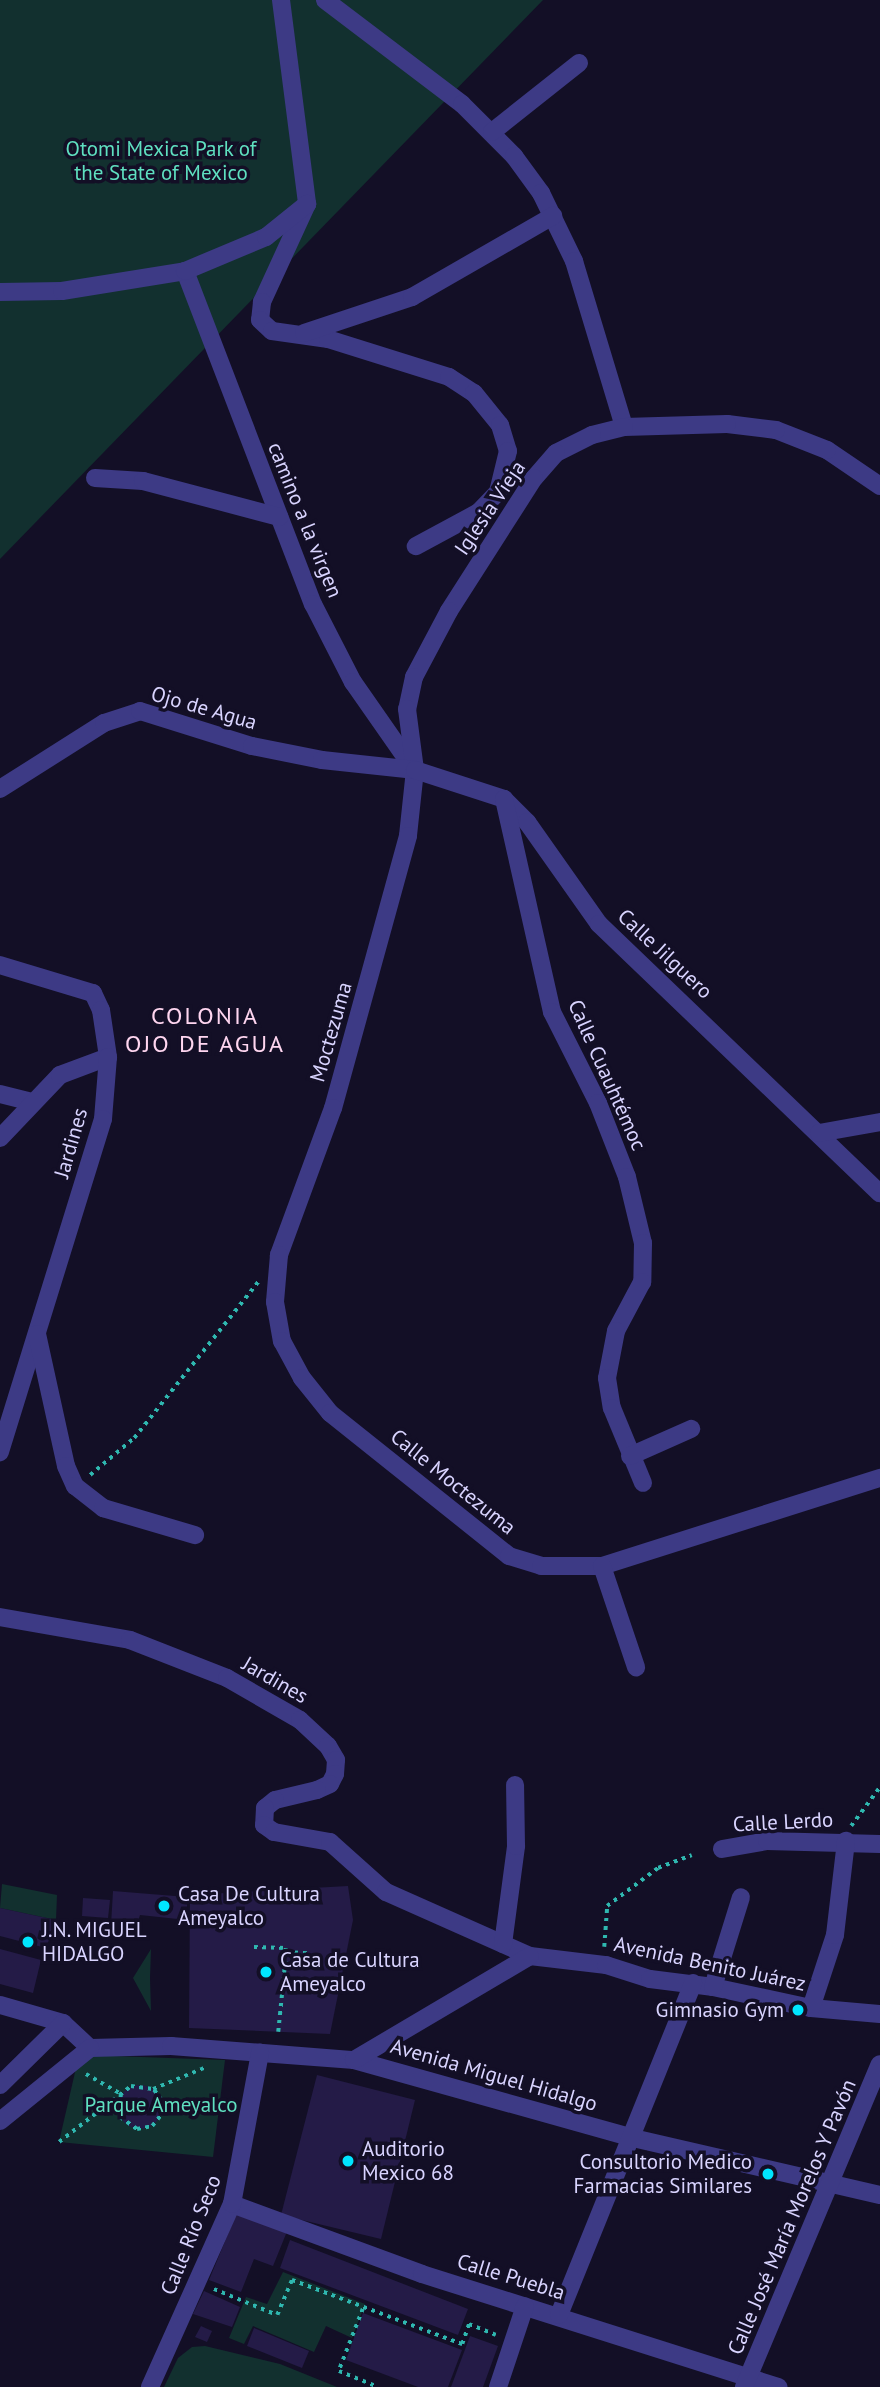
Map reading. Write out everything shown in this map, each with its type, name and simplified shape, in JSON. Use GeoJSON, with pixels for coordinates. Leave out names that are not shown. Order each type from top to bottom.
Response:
{"type":"FeatureCollection","features":[{"type":"Feature","properties":{"kind":"street"},"geometry":{"type":"LineString","coordinates":[[281,0],[307,204],[259,312],[264,327],[300,334],[449,377],[474,393],[500,425],[508,451],[498,492],[479,512],[416,546]]}},
{"type":"Feature","properties":{"kind":"street"},"geometry":{"type":"LineString","coordinates":[[326,0],[492,132],[541,193],[587,299],[625,427]]}},
{"type":"Feature","properties":{"kind":"street"},"geometry":{"type":"LineString","coordinates":[[492,132],[579,63]]}},
{"type":"Feature","properties":{"kind":"street"},"geometry":{"type":"LineString","coordinates":[[0,292],[62,291],[185,271],[266,237],[307,204]]}},
{"type":"Feature","properties":{"kind":"street"},"geometry":{"type":"LineString","coordinates":[[300,334],[412,297],[553,216]]}},
{"type":"Feature","properties":{"kind":"street","name":"camino a la virgen"},"geometry":{"type":"LineString","coordinates":[[185,271],[313,604],[353,682],[415,770]]}},
{"type":"Feature","properties":{"kind":"street","name":"Iglesia Vieja"},"geometry":{"type":"LineString","coordinates":[[415,770],[407,709],[414,677],[449,611],[534,478],[556,453],[592,435],[625,427],[727,424],[776,430],[827,450],[880,486]]}},
{"type":"Feature","properties":{"kind":"street"},"geometry":{"type":"LineString","coordinates":[[95,478],[143,481],[279,517]]}},
{"type":"Feature","properties":{"kind":"street","name":"Ojo de Agua"},"geometry":{"type":"LineString","coordinates":[[0,789],[104,723],[140,711],[252,746],[322,760],[415,770]]}},
{"type":"Feature","properties":{"kind":"street","name":"Calle Jilguero"},"geometry":{"type":"LineString","coordinates":[[415,770],[504,799],[527,822],[599,924],[880,1193]]}},
{"type":"Feature","properties":{"kind":"street","name":"Moctezuma"},"geometry":{"type":"LineString","coordinates":[[275,1302],[279,1255],[333,1108],[408,836],[415,770]]}},
{"type":"Feature","properties":{"kind":"street","name":"Calle Cuauhtémoc"},"geometry":{"type":"LineString","coordinates":[[504,799],[552,1012],[598,1103],[627,1177],[643,1243],[642,1282],[608,1357],[612,1408],[643,1483]]}},
{"type":"Feature","properties":{"kind":"street"},"geometry":{"type":"LineString","coordinates":[[0,965],[93,993],[102,1010],[108,1057]]}},
{"type":"Feature","properties":{"kind":"street","name":"Jardines"},"geometry":{"type":"LineString","coordinates":[[0,1138],[60,1074],[108,1057],[103,1119],[0,1452]]}},
{"type":"Feature","properties":{"kind":"street"},"geometry":{"type":"LineString","coordinates":[[0,1094],[32,1102]]}},
{"type":"Feature","properties":{"kind":"street"},"geometry":{"type":"LineString","coordinates":[[819,1133],[880,1122]]}},
{"type":"Feature","properties":{"kind":"street","name":"Calle Moctezuma"},"geometry":{"type":"LineString","coordinates":[[275,1302],[282,1341],[302,1378],[330,1413],[448,1504],[482,1537],[509,1556],[541,1566],[603,1566],[880,1478]]}},
{"type":"Feature","properties":{"kind":"street"},"geometry":{"type":"LineString","coordinates":[[37,1331],[66,1466],[75,1486],[103,1508],[195,1535]]}},
{"type":"Feature","properties":{"kind":"street"},"geometry":{"type":"LineString","coordinates":[[630,1456],[691,1429]]}},
{"type":"Feature","properties":{"kind":"street"},"geometry":{"type":"LineString","coordinates":[[603,1566],[636,1667]]}},
{"type":"Feature","properties":{"kind":"street","name":"Jardines"},"geometry":{"type":"LineString","coordinates":[[0,1617],[130,1640],[227,1678],[300,1720],[328,1746],[336,1760],[335,1774],[330,1784],[317,1790],[275,1800],[261,1816],[274,1832],[330,1842]]}},
{"type":"Feature","properties":{"kind":"street"},"geometry":{"type":"LineString","coordinates":[[503,1944],[516,1846],[515,1785]]}},
{"type":"Feature","properties":{"kind":"street","name":"Calle Lerdo"},"geometry":{"type":"LineString","coordinates":[[722,1849],[767,1841],[880,1844]]}},
{"type":"Feature","properties":{"kind":"street"},"geometry":{"type":"LineString","coordinates":[[811,2008],[835,1935],[846,1841]]}},
{"type":"Feature","properties":{"kind":"street","name":"Avenida Benito Juárez"},"geometry":{"type":"LineString","coordinates":[[330,1842],[386,1892],[530,1956],[606,1965],[650,1979],[693,1983],[811,2008],[880,2014]]}},
{"type":"Feature","properties":{"kind":"street"},"geometry":{"type":"LineString","coordinates":[[713,1987],[741,1897]]}},
{"type":"Feature","properties":{"kind":"street"},"geometry":{"type":"LineString","coordinates":[[354,2060],[530,1956]]}},
{"type":"Feature","properties":{"kind":"street"},"geometry":{"type":"LineString","coordinates":[[559,2315],[633,2138],[693,1983]]}},
{"type":"Feature","properties":{"kind":"street"},"geometry":{"type":"LineString","coordinates":[[0,2005],[63,2023],[90,2048],[0,2121]]}},
{"type":"Feature","properties":{"kind":"street"},"geometry":{"type":"LineString","coordinates":[[0,2085],[63,2023]]}},
{"type":"Feature","properties":{"kind":"street","name":"Avenida Miguel Hidalgo"},"geometry":{"type":"LineString","coordinates":[[90,2048],[226,2050],[354,2060],[633,2138],[880,2196]]}},
{"type":"Feature","properties":{"kind":"street","name":"Calle Río Seco"},"geometry":{"type":"LineString","coordinates":[[150,2387],[232,2204],[260,2053]]}},
{"type":"Feature","properties":{"kind":"street","name":"Calle José María Morelos Y Pavón"},"geometry":{"type":"LineString","coordinates":[[746,2382],[832,2186],[880,2064]]}},
{"type":"Feature","properties":{"kind":"street","name":"Calle Puebla"},"geometry":{"type":"LineString","coordinates":[[232,2204],[422,2274],[559,2315],[746,2382],[779,2387]]}},
{"type":"Feature","properties":{"kind":"street"},"geometry":{"type":"LineString","coordinates":[[498,2387],[525,2306]]}},
{"type":"Feature","properties":{"kind":"path"},"geometry":{"type":"LineString","coordinates":[[75,1486],[134,1438],[279,1255]]}},
{"type":"Feature","properties":{"kind":"path"},"geometry":{"type":"LineString","coordinates":[[846,1841],[852,1825],[880,1787]]}},
{"type":"Feature","properties":{"kind":"path"},"geometry":{"type":"LineString","coordinates":[[606,1965],[603,1932],[607,1906],[658,1868],[692,1855]]}},
{"type":"Feature","properties":{"kind":"path"},"geometry":{"type":"LineString","coordinates":[[254,1947],[286,1948],[278,2032]]}},
{"type":"Feature","properties":{"kind":"path"},"geometry":{"type":"LineString","coordinates":[[286,1952],[308,1953]]}},
{"type":"Feature","properties":{"kind":"path"},"geometry":{"type":"LineString","coordinates":[[59,2142],[121,2094],[139,2084],[153,2088],[225,2060],[226,2050]]}},
{"type":"Feature","properties":{"kind":"path"},"geometry":{"type":"LineString","coordinates":[[69,2065],[121,2094]]}},
{"type":"Feature","properties":{"kind":"path"},"geometry":{"type":"LineString","coordinates":[[121,2094],[120,2117],[130,2127],[145,2129],[157,2121],[162,2108],[153,2088]]}},
{"type":"Feature","properties":{"kind":"path"},"geometry":{"type":"LineString","coordinates":[[213,2288],[277,2315],[292,2280],[363,2309],[462,2344],[469,2324],[507,2340]]}},
{"type":"Feature","properties":{"kind":"path"},"geometry":{"type":"LineString","coordinates":[[363,2309],[339,2371],[378,2387]]}},
{"type":"Feature","properties":{"kind":"green space","name":"Otomi Mexica Park of the State of Mexico"},"geometry":{"type":"Polygon","coordinates":[[[0,0],[543,0],[0,559],[0,0]]]}},
{"type":"Feature","properties":{"kind":"green space"},"geometry":{"type":"Polygon","coordinates":[[[2,1884],[57,1895],[56,1920],[0,1908],[2,1884]]]}},
{"type":"Feature","properties":{"kind":"green space"},"geometry":{"type":"Polygon","coordinates":[[[151,1949],[150,1978],[151,2011],[133,1978],[151,1949]]]}},
{"type":"Feature","properties":{"kind":"green space","name":"Parque Ameyalco"},"geometry":{"type":"Polygon","coordinates":[[[86,2055],[225,2060],[213,2157],[59,2142],[76,2068],[86,2055]]]}},
{"type":"Feature","properties":{"kind":"green space"},"geometry":{"type":"Polygon","coordinates":[[[283,2272],[365,2304],[352,2338],[326,2326],[314,2352],[253,2326],[244,2344],[229,2338],[246,2297],[267,2304],[283,2272]]]}},
{"type":"Feature","properties":{"kind":"green space"},"geometry":{"type":"Polygon","coordinates":[[[205,2346],[280,2364],[337,2387],[164,2387],[178,2358],[192,2347],[205,2346]]]}},
{"type":"Feature","properties":{"kind":"building","name":"Casa de Cultura Ameyalco"},"geometry":{"type":"Polygon","coordinates":[[[348,1886],[353,1920],[330,2034],[189,2028],[190,1895],[348,1886]]]}},
{"type":"Feature","properties":{"kind":"building"},"geometry":{"type":"Polygon","coordinates":[[[113,1891],[187,1897],[187,1920],[140,1915],[135,1931],[118,1932],[111,1925],[113,1891]]]}},
{"type":"Feature","properties":{"kind":"building"},"geometry":{"type":"Polygon","coordinates":[[[83,1898],[110,1900],[108,1918],[82,1916],[83,1898]]]}},
{"type":"Feature","properties":{"kind":"building"},"geometry":{"type":"Polygon","coordinates":[[[0,1908],[56,1920],[46,1948],[0,1936],[0,1908]]]}},
{"type":"Feature","properties":{"kind":"building"},"geometry":{"type":"Polygon","coordinates":[[[0,1949],[41,1960],[33,1993],[0,1984],[0,1949]]]}},
{"type":"Feature","properties":{"kind":"building","name":"Auditorio Mexico 68"},"geometry":{"type":"Polygon","coordinates":[[[317,2075],[415,2100],[381,2239],[281,2215],[317,2075]]]}},
{"type":"Feature","properties":{"kind":"building"},"geometry":{"type":"Polygon","coordinates":[[[140,2085],[149,2086],[156,2091],[161,2098],[161,2116],[156,2123],[149,2128],[140,2129],[131,2128],[124,2123],[119,2116],[118,2107],[119,2098],[124,2091],[131,2086],[140,2085]]]}},
{"type":"Feature","properties":{"kind":"building"},"geometry":{"type":"Polygon","coordinates":[[[238,2210],[288,2229],[273,2266],[254,2259],[241,2292],[209,2280],[238,2210]]]}},
{"type":"Feature","properties":{"kind":"building"},"geometry":{"type":"Polygon","coordinates":[[[290,2240],[468,2309],[458,2335],[280,2268],[290,2240]]]}},
{"type":"Feature","properties":{"kind":"building"},"geometry":{"type":"Polygon","coordinates":[[[204,2291],[240,2307],[232,2327],[193,2314],[204,2291]]]}},
{"type":"Feature","properties":{"kind":"building"},"geometry":{"type":"Polygon","coordinates":[[[363,2313],[462,2350],[448,2387],[418,2387],[346,2360],[363,2313]]]}},
{"type":"Feature","properties":{"kind":"building"},"geometry":{"type":"Polygon","coordinates":[[[201,2326],[212,2331],[207,2342],[195,2337],[201,2326]]]}},
{"type":"Feature","properties":{"kind":"building"},"geometry":{"type":"Polygon","coordinates":[[[254,2328],[309,2351],[302,2368],[247,2346],[254,2328]]]}},
{"type":"Feature","properties":{"kind":"building"},"geometry":{"type":"Polygon","coordinates":[[[470,2336],[498,2346],[483,2387],[451,2387],[470,2336]]]}},
{"type":"Feature","properties":{"kind":"place","name":"Casa De Cultura Ameyalco"},"geometry":{"type":"Point","coordinates":[164,1906]}},
{"type":"Feature","properties":{"kind":"place","name":"J.N. MIGUEL HIDALGO"},"geometry":{"type":"Point","coordinates":[28,1942]}},
{"type":"Feature","properties":{"kind":"place","name":"Casa de Cultura Ameyalco"},"geometry":{"type":"Point","coordinates":[266,1972]}},
{"type":"Feature","properties":{"kind":"place","name":"Gimnasio Gym"},"geometry":{"type":"Point","coordinates":[798,2010]}},
{"type":"Feature","properties":{"kind":"place","name":"Auditorio Mexico 68"},"geometry":{"type":"Point","coordinates":[348,2161]}},
{"type":"Feature","properties":{"kind":"place","name":"Consultorio Medico Farmacias Similares"},"geometry":{"type":"Point","coordinates":[768,2174]}},
{"type":"Feature","properties":{"kind":"district","name":"COLONIA OJO DE AGUA"},"geometry":{"type":"Point","coordinates":[205,1030]}}]}
